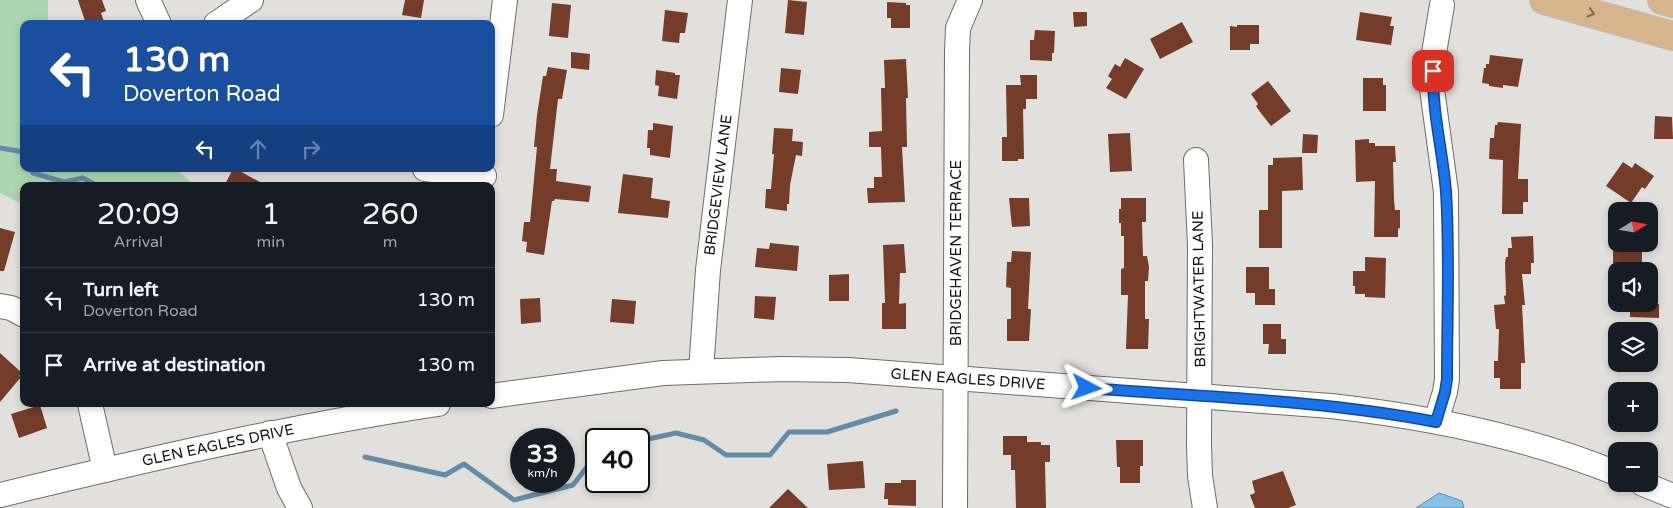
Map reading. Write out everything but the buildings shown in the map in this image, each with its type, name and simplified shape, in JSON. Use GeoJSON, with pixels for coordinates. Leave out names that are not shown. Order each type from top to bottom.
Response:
{"type":"FeatureCollection","features":[{"type":"Feature","properties":{"kind":"main road"},"geometry":{"type":"LineString","coordinates":[[1544,0],[1673,36]]}},
{"type":"Feature","properties":{"kind":"main road"},"geometry":{"type":"LineString","coordinates":[[1662,0],[1673,3]]}},
{"type":"Feature","properties":{"kind":"street"},"geometry":{"type":"LineString","coordinates":[[148,0],[157,20]]}},
{"type":"Feature","properties":{"kind":"street"},"geometry":{"type":"LineString","coordinates":[[222,20],[250,0]]}},
{"type":"Feature","properties":{"kind":"street"},"geometry":{"type":"LineString","coordinates":[[495,81],[505,0]]}},
{"type":"Feature","properties":{"kind":"street","name":"BRIDGEVIEW LANE"},"geometry":{"type":"LineString","coordinates":[[702,371],[708,270],[740,0]]}},
{"type":"Feature","properties":{"kind":"street","name":"BRIDGEHAVEN TERRACE"},"geometry":{"type":"LineString","coordinates":[[955,508],[957,52],[958,28],[970,0]]}},
{"type":"Feature","properties":{"kind":"street"},"geometry":{"type":"LineString","coordinates":[[1436,422],[1447,379],[1446,192],[1432,89],[1434,53],[1442,5]]}},
{"type":"Feature","properties":{"kind":"street","name":"BRIGHTWATER LANE"},"geometry":{"type":"LineString","coordinates":[[1196,160],[1200,245],[1200,468],[1205,508]]}},
{"type":"Feature","properties":{"kind":"street"},"geometry":{"type":"LineString","coordinates":[[447,172],[484,177]]}},
{"type":"Feature","properties":{"kind":"street"},"geometry":{"type":"LineString","coordinates":[[0,306],[11,308],[20,313]]}},
{"type":"Feature","properties":{"kind":"street","name":"GLEN EAGLES DRIVE"},"geometry":{"type":"LineString","coordinates":[[495,395],[633,376],[702,371],[848,370],[1200,396],[1383,412],[1483,430],[1541,446],[1608,470]]}},
{"type":"Feature","properties":{"kind":"street"},"geometry":{"type":"LineString","coordinates":[[91,407],[105,470]]}},
{"type":"Feature","properties":{"kind":"street","name":"GLEN EAGLES DRIVE"},"geometry":{"type":"LineString","coordinates":[[0,495],[270,433],[418,407]]}},
{"type":"Feature","properties":{"kind":"street"},"geometry":{"type":"LineString","coordinates":[[270,433],[289,488],[300,508]]}},
{"type":"Feature","properties":{"kind":"street"},"geometry":{"type":"LineString","coordinates":[[1658,487],[1671,490]]}},
{"type":"Feature","properties":{"kind":"green space"},"geometry":{"type":"Polygon","coordinates":[[[0,0],[48,0],[48,20],[20,20],[20,172],[179,172],[191,182],[20,182],[20,203],[0,193],[0,0]]]}},
{"type":"Feature","properties":{"kind":"water"},"geometry":{"type":"Polygon","coordinates":[[[1439,493],[1462,501],[1464,508],[1416,508],[1439,493]]]}},
{"type":"Feature","properties":{"kind":"waterway"},"geometry":{"type":"LineString","coordinates":[[0,148],[20,151]]}},
{"type":"Feature","properties":{"kind":"waterway"},"geometry":{"type":"LineString","coordinates":[[32,172],[64,182]]}},
{"type":"Feature","properties":{"kind":"waterway"},"geometry":{"type":"LineString","coordinates":[[64,182],[83,178],[90,182]]}},
{"type":"Feature","properties":{"kind":"waterway"},"geometry":{"type":"LineString","coordinates":[[650,439],[676,433],[704,440],[726,455],[770,455],[789,432],[827,432],[896,411]]}},
{"type":"Feature","properties":{"kind":"waterway"},"geometry":{"type":"LineString","coordinates":[[365,457],[445,475],[464,464],[514,500],[573,485],[585,469]]}},
{"type":"Feature","properties":{"kind":"route"},"geometry":{"type":"LineString","coordinates":[[1087,388],[1331,406],[1383,412],[1436,422],[1447,379],[1447,232],[1446,192],[1432,89],[1433,71]]}}]}
